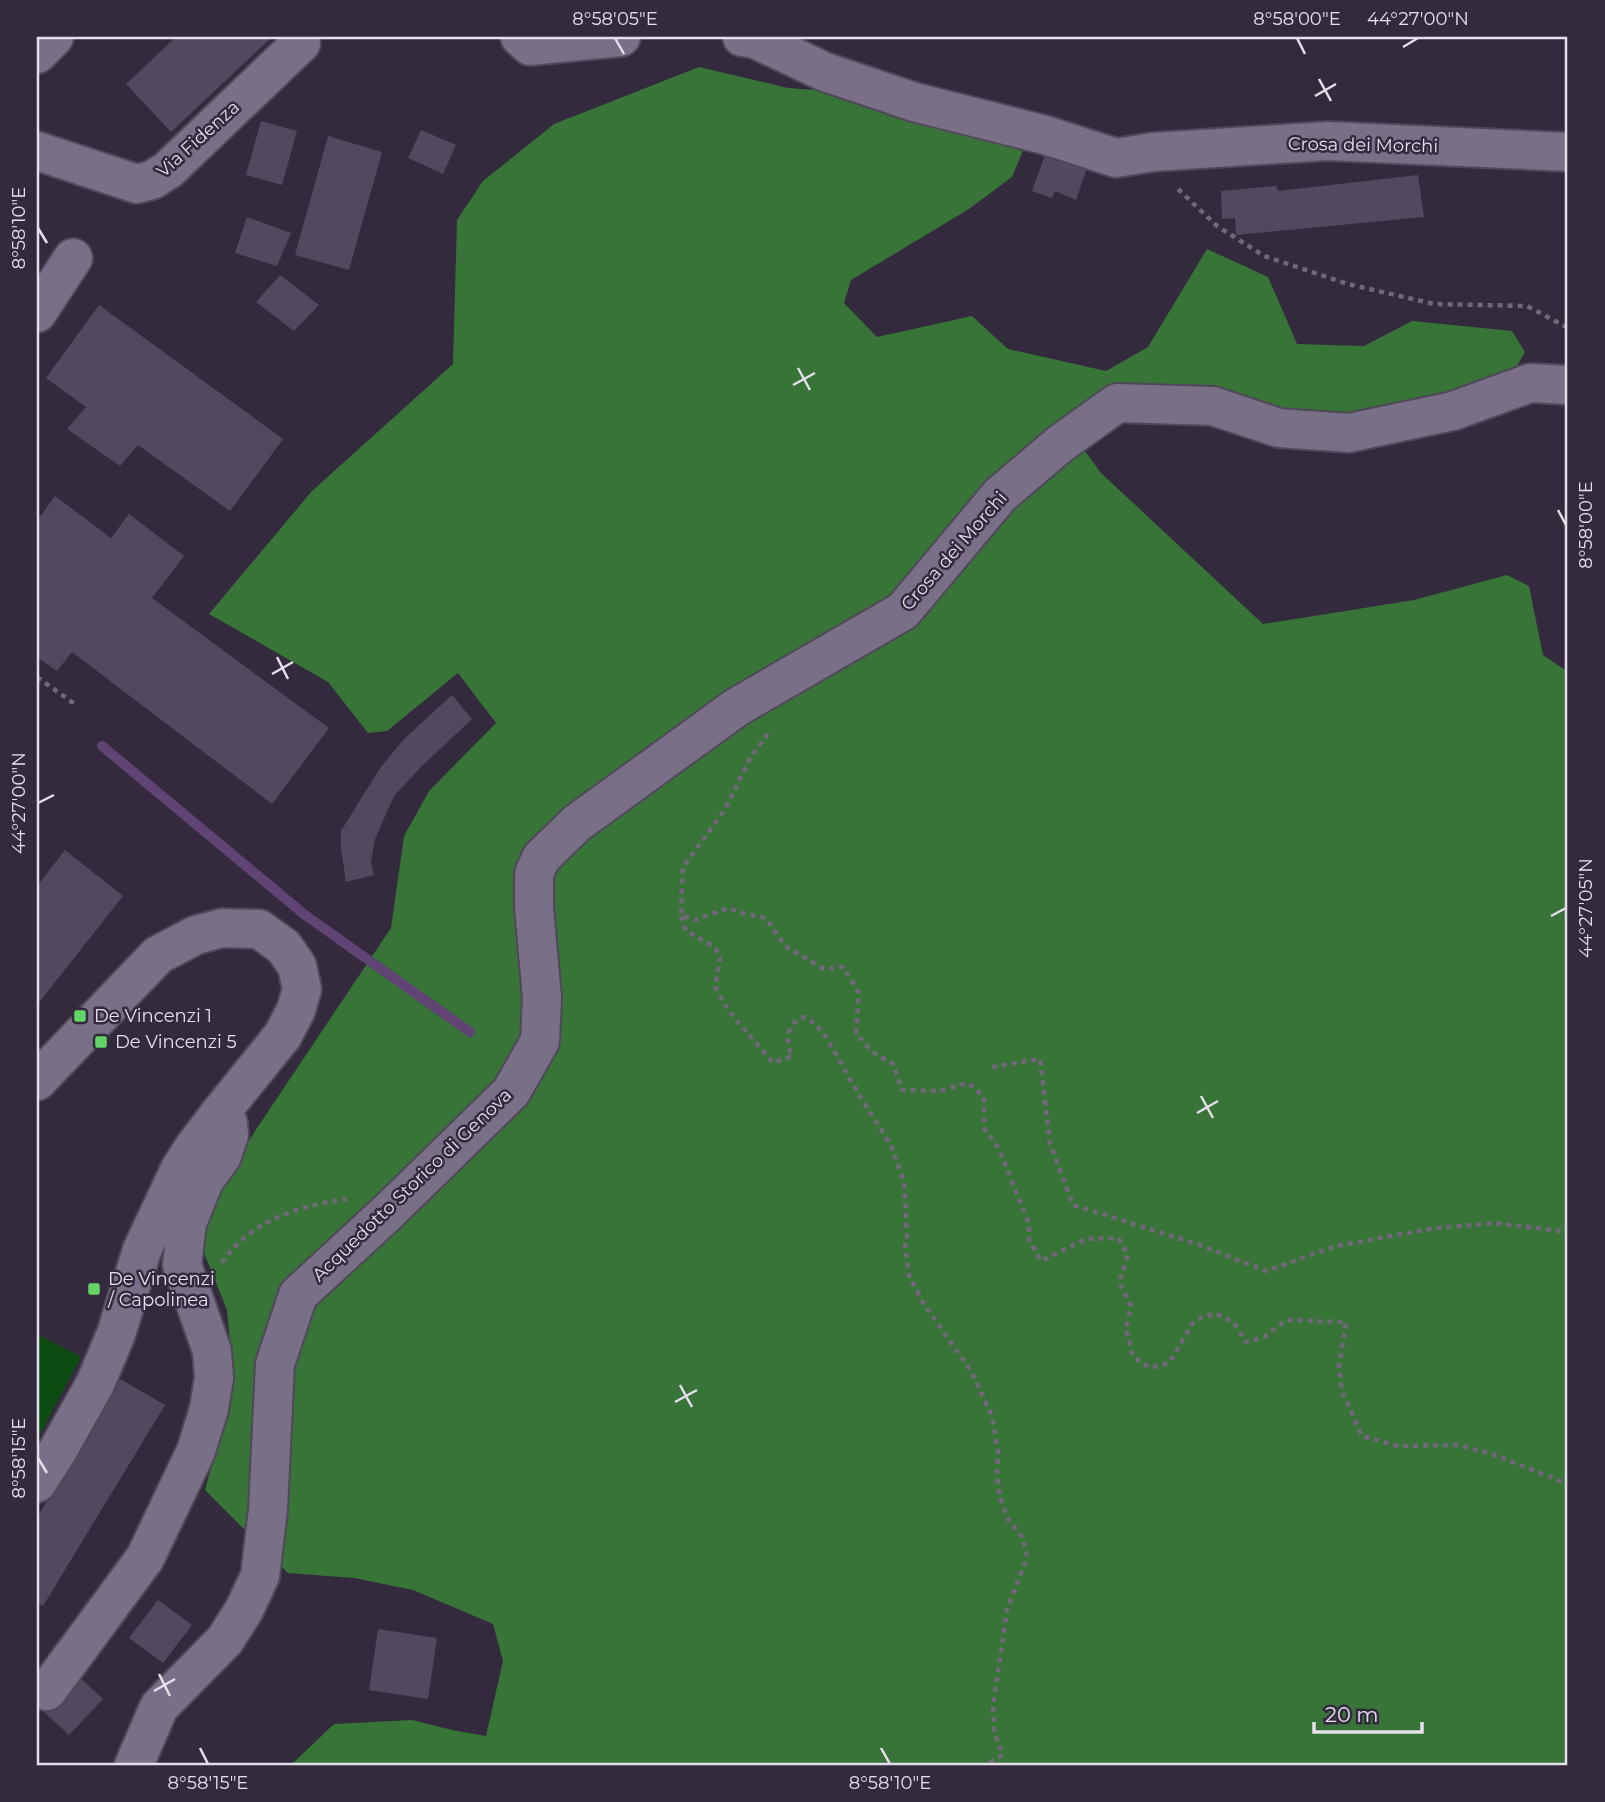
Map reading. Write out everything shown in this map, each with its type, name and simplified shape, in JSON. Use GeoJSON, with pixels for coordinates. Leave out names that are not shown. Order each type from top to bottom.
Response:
{"type":"FeatureCollection","features":[{"type":"Feature","properties":{"kind":"street"},"geometry":{"type":"LineString","coordinates":[[37,54],[54,37]]}},
{"type":"Feature","properties":{"kind":"street"},"geometry":{"type":"LineString","coordinates":[[520,37],[530,47],[621,37]]}},
{"type":"Feature","properties":{"kind":"street","name":"Crosa dei Morchi"},"geometry":{"type":"LineString","coordinates":[[741,37],[755,39],[825,72],[914,102],[1045,135],[1116,158],[1153,152],[1328,141],[1568,152]]}},
{"type":"Feature","properties":{"kind":"street","name":"Via Fidenza"},"geometry":{"type":"LineString","coordinates":[[37,151],[138,184],[152,180],[168,170],[301,43]]}},
{"type":"Feature","properties":{"kind":"street"},"geometry":{"type":"LineString","coordinates":[[37,313],[73,258]]}},
{"type":"Feature","properties":{"kind":"street","name":"Crosa dei Morchi"},"geometry":{"type":"LineString","coordinates":[[815,661],[903,611],[1000,495],[1060,444],[1117,403],[1213,406],[1279,428],[1349,433],[1453,411],[1530,383],[1568,385]]}},
{"type":"Feature","properties":{"kind":"street","name":"Acquedotto Storico di Genova"},"geometry":{"type":"LineString","coordinates":[[134,1765],[159,1707],[225,1640],[244,1610],[260,1576],[268,1510],[275,1364],[298,1295],[511,1092],[540,1041],[542,998],[533,887],[534,874],[541,858],[577,822],[737,707],[815,661]]}},
{"type":"Feature","properties":{"kind":"street"},"geometry":{"type":"LineString","coordinates":[[37,1081],[158,955],[196,935],[222,928],[259,929],[284,947],[297,966],[302,989],[296,1010],[283,1035],[220,1113],[180,1169],[142,1250],[117,1334],[95,1384],[37,1483]]}},
{"type":"Feature","properties":{"kind":"street"},"geometry":{"type":"LineString","coordinates":[[47,1691],[145,1558],[196,1451],[209,1409],[214,1378],[212,1351],[182,1265],[187,1223],[204,1181],[222,1156],[229,1136],[228,1123],[220,1113]]}},
{"type":"Feature","properties":{"kind":"path"},"geometry":{"type":"LineString","coordinates":[[1175,186],[1217,226],[1264,256],[1348,284],[1434,304],[1527,306],[1568,328]]}},
{"type":"Feature","properties":{"kind":"path"},"geometry":{"type":"LineString","coordinates":[[37,677],[76,705]]}},
{"type":"Feature","properties":{"kind":"path"},"geometry":{"type":"LineString","coordinates":[[772,729],[750,758],[726,808],[683,867],[681,915],[686,931],[715,947],[720,958],[715,986],[729,1010],[773,1063],[792,1056],[787,1045],[789,1030],[797,1019],[805,1017],[816,1024],[824,1034],[891,1145],[904,1182],[907,1237],[905,1246],[909,1276],[922,1301],[971,1371],[992,1416],[998,1451],[1000,1498],[1009,1519],[1023,1538],[1027,1557],[1007,1610],[993,1706],[994,1732],[1003,1755],[985,1765]]}},
{"type":"Feature","properties":{"kind":"path"},"geometry":{"type":"LineString","coordinates":[[681,915],[695,920],[728,908],[766,918],[785,946],[824,969],[843,967],[859,993],[856,1033],[871,1051],[893,1064],[902,1090],[939,1091],[968,1083],[984,1097],[984,1128],[999,1149],[1029,1224],[1028,1240],[1041,1261],[1086,1239],[1118,1238],[1128,1255],[1119,1282],[1131,1306],[1126,1328],[1133,1357],[1141,1363],[1150,1368],[1169,1363],[1194,1321],[1215,1313],[1234,1323],[1246,1342],[1264,1337],[1286,1320],[1346,1322],[1339,1367],[1342,1391],[1362,1436],[1398,1446],[1458,1445],[1492,1454],[1568,1484]]}},
{"type":"Feature","properties":{"kind":"path"},"geometry":{"type":"LineString","coordinates":[[992,1067],[1040,1059],[1050,1143],[1073,1205],[1200,1245],[1266,1271],[1336,1246],[1435,1228],[1495,1223],[1568,1232]]}},
{"type":"Feature","properties":{"kind":"path"},"geometry":{"type":"LineString","coordinates":[[195,1304],[227,1255],[255,1228],[285,1213],[315,1204],[349,1199]]}},
{"type":"Feature","properties":{"kind":"green space"},"geometry":{"type":"Polygon","coordinates":[[[699,67],[788,88],[815,90],[945,127],[1025,146],[1012,177],[969,209],[851,280],[844,303],[877,337],[972,316],[1008,349],[1106,371],[1148,347],[1207,249],[1268,277],[1297,344],[1364,346],[1412,321],[1512,331],[1525,352],[1514,371],[1496,386],[1335,420],[1159,392],[1065,424],[1101,473],[1263,624],[1414,600],[1507,575],[1529,586],[1543,655],[1568,672],[1568,1765],[291,1765],[334,1724],[412,1720],[486,1736],[503,1661],[493,1624],[413,1590],[354,1578],[288,1573],[205,1490],[234,1385],[227,1310],[200,1243],[217,1192],[391,928],[404,836],[429,791],[496,723],[458,673],[387,731],[368,733],[328,682],[209,614],[312,491],[453,364],[457,220],[483,181],[554,124],[699,67]]]}},
{"type":"Feature","properties":{"kind":"green space"},"geometry":{"type":"Polygon","coordinates":[[[37,1334],[81,1357],[37,1440],[37,1334]]]}},
{"type":"Feature","properties":{"kind":"building"},"geometry":{"type":"Polygon","coordinates":[[[176,37],[272,37],[171,132],[126,84],[176,37]]]}},
{"type":"Feature","properties":{"kind":"building"},"geometry":{"type":"Polygon","coordinates":[[[261,121],[297,131],[282,185],[246,175],[261,121]]]}},
{"type":"Feature","properties":{"kind":"building"},"geometry":{"type":"Polygon","coordinates":[[[421,130],[456,145],[443,174],[408,158],[421,130]]]}},
{"type":"Feature","properties":{"kind":"building"},"geometry":{"type":"Polygon","coordinates":[[[328,136],[382,152],[349,270],[295,255],[328,136]]]}},
{"type":"Feature","properties":{"kind":"building"},"geometry":{"type":"Polygon","coordinates":[[[1050,141],[1091,156],[1076,200],[1055,191],[1052,198],[1032,191],[1050,141]]]}},
{"type":"Feature","properties":{"kind":"building"},"geometry":{"type":"Polygon","coordinates":[[[1418,175],[1424,217],[1236,235],[1235,218],[1222,219],[1221,191],[1276,186],[1278,191],[1418,175]]]}},
{"type":"Feature","properties":{"kind":"building"},"geometry":{"type":"Polygon","coordinates":[[[247,217],[291,233],[277,266],[235,253],[247,217]]]}},
{"type":"Feature","properties":{"kind":"building"},"geometry":{"type":"Polygon","coordinates":[[[280,275],[319,305],[294,331],[256,302],[280,275]]]}},
{"type":"Feature","properties":{"kind":"building"},"geometry":{"type":"Polygon","coordinates":[[[99,305],[283,439],[230,511],[138,445],[120,466],[67,429],[86,407],[46,378],[99,305]]]}},
{"type":"Feature","properties":{"kind":"building"},"geometry":{"type":"Polygon","coordinates":[[[55,496],[111,538],[129,514],[184,556],[152,598],[329,728],[272,804],[72,652],[57,671],[37,657],[37,521],[55,496]]]}},
{"type":"Feature","properties":{"kind":"building"},"geometry":{"type":"Polygon","coordinates":[[[452,695],[472,719],[394,796],[375,839],[371,862],[374,875],[346,882],[341,831],[380,768],[404,739],[452,695]]]}},
{"type":"Feature","properties":{"kind":"building"},"geometry":{"type":"Polygon","coordinates":[[[65,850],[123,896],[37,1005],[37,886],[65,850]]]}},
{"type":"Feature","properties":{"kind":"building"},"geometry":{"type":"Polygon","coordinates":[[[120,1379],[165,1405],[43,1606],[37,1602],[37,1518],[120,1379]]]}},
{"type":"Feature","properties":{"kind":"building"},"geometry":{"type":"Polygon","coordinates":[[[158,1600],[192,1625],[163,1663],[129,1638],[158,1600]]]}},
{"type":"Feature","properties":{"kind":"building"},"geometry":{"type":"Polygon","coordinates":[[[378,1629],[437,1638],[428,1699],[369,1690],[378,1629]]]}},
{"type":"Feature","properties":{"kind":"building"},"geometry":{"type":"Polygon","coordinates":[[[78,1676],[103,1699],[69,1735],[44,1712],[78,1676]]]}},
{"type":"Feature","properties":{"kind":"waterway"},"geometry":{"type":"LineString","coordinates":[[102,746],[305,915],[470,1032]]}},
{"type":"Feature","properties":{"kind":"place","name":"De Vincenzi 1"},"geometry":{"type":"Point","coordinates":[80,1016]}},
{"type":"Feature","properties":{"kind":"place","name":"De Vincenzi 5"},"geometry":{"type":"Point","coordinates":[101,1042]}},
{"type":"Feature","properties":{"kind":"place","name":"De Vincenzi / Capolinea"},"geometry":{"type":"Point","coordinates":[94,1289]}}]}
